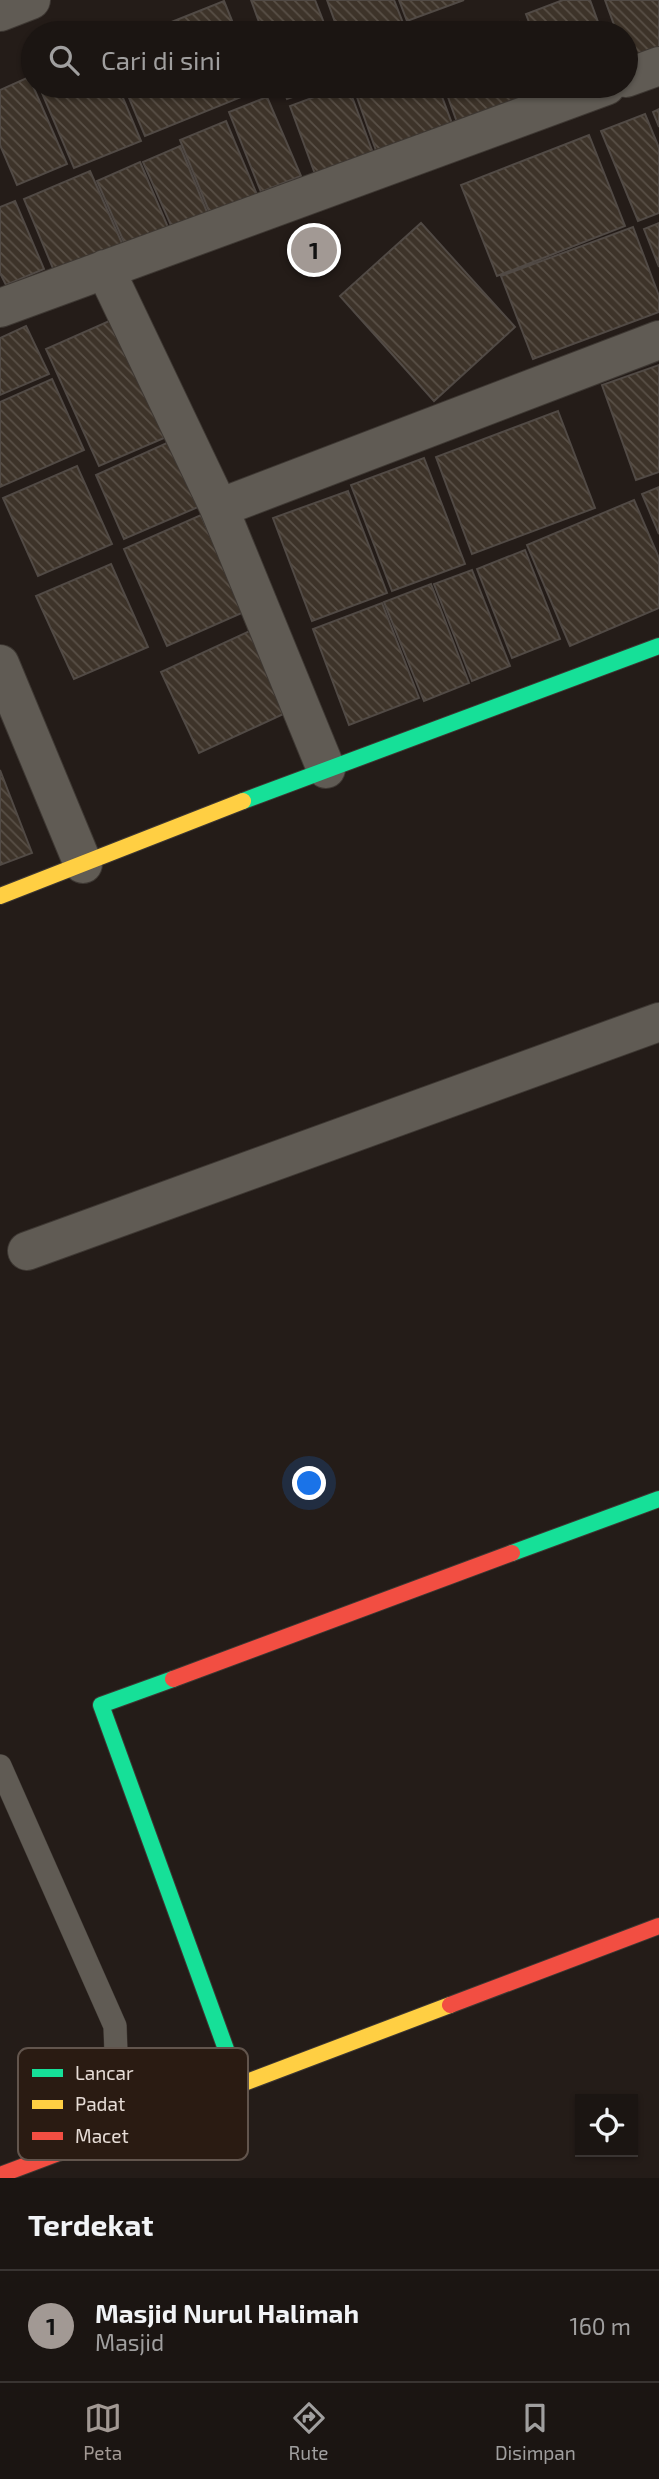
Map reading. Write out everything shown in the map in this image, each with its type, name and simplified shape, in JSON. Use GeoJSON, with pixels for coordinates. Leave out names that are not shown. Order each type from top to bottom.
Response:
{"type":"FeatureCollection","features":[{"type":"Feature","properties":{"kind":"street"},"geometry":{"type":"LineString","coordinates":[[0,12],[31,0]]}},
{"type":"Feature","properties":{"kind":"street"},"geometry":{"type":"LineString","coordinates":[[638,74],[659,66]]}},
{"type":"Feature","properties":{"kind":"street"},"geometry":{"type":"LineString","coordinates":[[0,308],[573,98]]}},
{"type":"Feature","properties":{"kind":"street"},"geometry":{"type":"LineString","coordinates":[[105,269],[219,508],[326,769]]}},
{"type":"Feature","properties":{"kind":"street"},"geometry":{"type":"LineString","coordinates":[[219,508],[659,340]]}},
{"type":"Feature","properties":{"kind":"street"},"geometry":{"type":"LineString","coordinates":[[0,896],[326,769],[659,646]]}},
{"type":"Feature","properties":{"kind":"street"},"geometry":{"type":"LineString","coordinates":[[0,664],[83,864]]}},
{"type":"Feature","properties":{"kind":"street"},"geometry":{"type":"LineString","coordinates":[[27,1251],[659,1021]]}},
{"type":"Feature","properties":{"kind":"street"},"geometry":{"type":"LineString","coordinates":[[226,2048],[101,1705],[659,1499]]}},
{"type":"Feature","properties":{"kind":"street"},"geometry":{"type":"LineString","coordinates":[[248,2082],[659,1926]]}},
{"type":"Feature","properties":{"kind":"street"},"geometry":{"type":"LineString","coordinates":[[0,2175],[39,2160]]}},
{"type":"Feature","properties":{"kind":"lane"},"geometry":{"type":"LineString","coordinates":[[0,1766],[115,2026],[116,2048]]}},
{"type":"Feature","properties":{"kind":"building"},"geometry":{"type":"Polygon","coordinates":[[[251,0],[315,0],[323,21],[259,21],[251,0]]]}},
{"type":"Feature","properties":{"kind":"building"},"geometry":{"type":"Polygon","coordinates":[[[327,0],[394,0],[402,21],[335,21],[327,0]]]}},
{"type":"Feature","properties":{"kind":"building"},"geometry":{"type":"Polygon","coordinates":[[[399,0],[464,0],[407,21],[399,0]]]}},
{"type":"Feature","properties":{"kind":"building"},"geometry":{"type":"Polygon","coordinates":[[[563,0],[590,0],[598,21],[529,21],[526,14],[563,0]]]}},
{"type":"Feature","properties":{"kind":"building"},"geometry":{"type":"Polygon","coordinates":[[[605,0],[659,0],[659,48],[638,54],[638,21],[613,21],[605,0]]]}},
{"type":"Feature","properties":{"kind":"building"},"geometry":{"type":"Polygon","coordinates":[[[224,1],[232,21],[174,21],[224,1]]]}},
{"type":"Feature","properties":{"kind":"building"},"geometry":{"type":"Polygon","coordinates":[[[21,81],[21,98],[38,98],[67,164],[17,185],[0,145],[0,90],[21,81]]]}},
{"type":"Feature","properties":{"kind":"building"},"geometry":{"type":"Polygon","coordinates":[[[44,98],[123,98],[141,141],[74,168],[44,98]]]}},
{"type":"Feature","properties":{"kind":"building"},"geometry":{"type":"Polygon","coordinates":[[[129,98],[239,98],[145,136],[129,98]]]}},
{"type":"Feature","properties":{"kind":"building"},"geometry":{"type":"Polygon","coordinates":[[[267,98],[301,176],[261,192],[229,112],[267,98]]]}},
{"type":"Feature","properties":{"kind":"building"},"geometry":{"type":"Polygon","coordinates":[[[312,98],[352,98],[373,153],[315,174],[290,106],[312,98]]]}},
{"type":"Feature","properties":{"kind":"building"},"geometry":{"type":"Polygon","coordinates":[[[357,98],[442,98],[454,129],[378,156],[357,98]]]}},
{"type":"Feature","properties":{"kind":"building"},"geometry":{"type":"Polygon","coordinates":[[[448,98],[534,98],[458,125],[448,98]]]}},
{"type":"Feature","properties":{"kind":"building"},"geometry":{"type":"Polygon","coordinates":[[[659,109],[659,127],[653,112],[659,109]]]}},
{"type":"Feature","properties":{"kind":"building"},"geometry":{"type":"Polygon","coordinates":[[[645,114],[659,148],[659,213],[638,221],[601,131],[645,114]]]}},
{"type":"Feature","properties":{"kind":"building"},"geometry":{"type":"Polygon","coordinates":[[[226,121],[258,197],[211,216],[180,140],[226,121]]]}},
{"type":"Feature","properties":{"kind":"building"},"geometry":{"type":"Polygon","coordinates":[[[589,135],[625,226],[497,276],[461,185],[589,135]]]}},
{"type":"Feature","properties":{"kind":"building"},"geometry":{"type":"Polygon","coordinates":[[[180,146],[209,217],[174,232],[143,162],[180,146]]]}},
{"type":"Feature","properties":{"kind":"building"},"geometry":{"type":"Polygon","coordinates":[[[140,162],[170,232],[127,249],[97,181],[140,162]]]}},
{"type":"Feature","properties":{"kind":"building"},"geometry":{"type":"Polygon","coordinates":[[[90,171],[125,250],[57,278],[24,199],[90,171]]]}},
{"type":"Feature","properties":{"kind":"building"},"geometry":{"type":"Polygon","coordinates":[[[15,201],[44,269],[6,285],[0,273],[0,207],[15,201]]]}},
{"type":"Feature","properties":{"kind":"building"},"geometry":{"type":"Polygon","coordinates":[[[421,223],[515,327],[434,401],[340,296],[421,223]]]}},
{"type":"Feature","properties":{"kind":"building"},"geometry":{"type":"Polygon","coordinates":[[[659,223],[659,267],[644,229],[659,223]]]}},
{"type":"Feature","properties":{"kind":"building"},"geometry":{"type":"Polygon","coordinates":[[[633,227],[659,296],[659,312],[533,359],[501,276],[633,227]]]}},
{"type":"Feature","properties":{"kind":"building"},"geometry":{"type":"Polygon","coordinates":[[[125,314],[178,432],[99,466],[46,349],[125,314]]]}},
{"type":"Feature","properties":{"kind":"building"},"geometry":{"type":"Polygon","coordinates":[[[26,326],[49,374],[0,395],[0,338],[26,326]]]}},
{"type":"Feature","properties":{"kind":"building"},"geometry":{"type":"Polygon","coordinates":[[[659,365],[659,472],[636,480],[602,385],[659,365]]]}},
{"type":"Feature","properties":{"kind":"building"},"geometry":{"type":"Polygon","coordinates":[[[52,379],[84,450],[0,487],[0,402],[52,379]]]}},
{"type":"Feature","properties":{"kind":"building"},"geometry":{"type":"Polygon","coordinates":[[[558,411],[595,508],[472,554],[436,457],[558,411]]]}},
{"type":"Feature","properties":{"kind":"building"},"geometry":{"type":"Polygon","coordinates":[[[169,442],[198,507],[124,539],[96,475],[169,442]]]}},
{"type":"Feature","properties":{"kind":"building"},"geometry":{"type":"Polygon","coordinates":[[[424,458],[465,564],[392,591],[351,485],[424,458]]]}},
{"type":"Feature","properties":{"kind":"building"},"geometry":{"type":"Polygon","coordinates":[[[77,466],[112,544],[38,576],[3,498],[77,466]]]}},
{"type":"Feature","properties":{"kind":"building"},"geometry":{"type":"Polygon","coordinates":[[[659,487],[659,534],[642,494],[659,487]]]}},
{"type":"Feature","properties":{"kind":"building"},"geometry":{"type":"Polygon","coordinates":[[[348,491],[387,593],[312,621],[273,518],[348,491]]]}},
{"type":"Feature","properties":{"kind":"building"},"geometry":{"type":"Polygon","coordinates":[[[634,500],[659,558],[659,608],[570,646],[527,545],[634,500]]]}},
{"type":"Feature","properties":{"kind":"building"},"geometry":{"type":"Polygon","coordinates":[[[201,515],[244,612],[167,646],[124,549],[201,515]]]}},
{"type":"Feature","properties":{"kind":"building"},"geometry":{"type":"Polygon","coordinates":[[[525,550],[560,639],[512,658],[477,569],[525,550]]]}},
{"type":"Feature","properties":{"kind":"building"},"geometry":{"type":"Polygon","coordinates":[[[111,564],[148,647],[74,679],[36,596],[111,564]]]}},
{"type":"Feature","properties":{"kind":"building"},"geometry":{"type":"Polygon","coordinates":[[[472,570],[510,666],[472,681],[434,584],[472,570]]]}},
{"type":"Feature","properties":{"kind":"building"},"geometry":{"type":"Polygon","coordinates":[[[431,584],[469,683],[424,701],[384,602],[431,584]]]}},
{"type":"Feature","properties":{"kind":"building"},"geometry":{"type":"Polygon","coordinates":[[[382,603],[419,698],[349,725],[313,629],[382,603]]]}},
{"type":"Feature","properties":{"kind":"building"},"geometry":{"type":"Polygon","coordinates":[[[254,629],[292,710],[199,753],[161,672],[254,629]]]}},
{"type":"Feature","properties":{"kind":"building"},"geometry":{"type":"Polygon","coordinates":[[[0,770],[32,853],[0,865],[0,770]]]}},
{"type":"Feature","properties":{"kind":"traffic: fast"},"geometry":{"type":"LineString","coordinates":[[243,801],[659,646]]}},
{"type":"Feature","properties":{"kind":"traffic: fast"},"geometry":{"type":"LineString","coordinates":[[512,1553],[659,1499]]}},
{"type":"Feature","properties":{"kind":"traffic: fast"},"geometry":{"type":"LineString","coordinates":[[173,1679],[101,1705],[226,2048]]}},
{"type":"Feature","properties":{"kind":"traffic: slow"},"geometry":{"type":"LineString","coordinates":[[0,896],[243,801]]}},
{"type":"Feature","properties":{"kind":"traffic: slow"},"geometry":{"type":"LineString","coordinates":[[248,2082],[450,2005]]}},
{"type":"Feature","properties":{"kind":"traffic: jam"},"geometry":{"type":"LineString","coordinates":[[173,1679],[512,1553]]}},
{"type":"Feature","properties":{"kind":"traffic: jam"},"geometry":{"type":"LineString","coordinates":[[450,2005],[659,1926]]}},
{"type":"Feature","properties":{"kind":"traffic: jam"},"geometry":{"type":"LineString","coordinates":[[0,2175],[40,2160]]}},
{"type":"Feature","properties":{"kind":"place","name":"Masjid Nurul Halimah"},"geometry":{"type":"Point","coordinates":[314,250]}}]}
